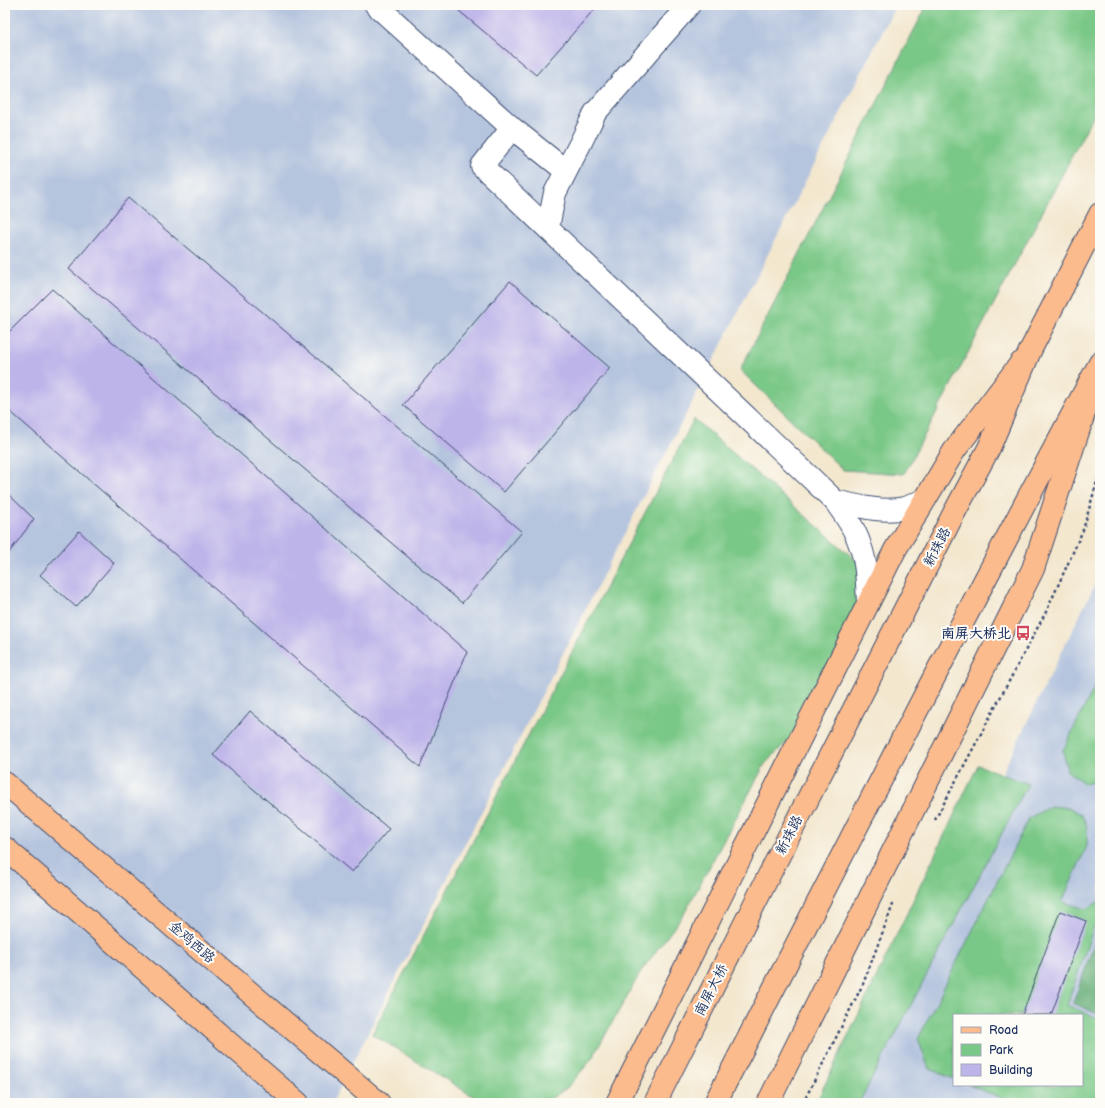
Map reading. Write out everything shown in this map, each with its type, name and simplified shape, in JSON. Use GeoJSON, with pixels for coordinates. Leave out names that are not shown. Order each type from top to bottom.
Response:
{"type":"FeatureCollection","features":[{"type":"Feature","properties":{"kind":"main road","name":"新珠路"},"geometry":{"type":"LineString","coordinates":[[768,877],[953,515],[989,448],[1030,351],[1100,214]]}},
{"type":"Feature","properties":{"kind":"main road"},"geometry":{"type":"LineString","coordinates":[[617,1103],[895,550],[954,451],[1030,351]]}},
{"type":"Feature","properties":{"kind":"main road"},"geometry":{"type":"LineString","coordinates":[[715,1103],[816,905],[1057,443],[1100,364]]}},
{"type":"Feature","properties":{"kind":"main road"},"geometry":{"type":"LineString","coordinates":[[768,1103],[1033,569],[1100,364]]}},
{"type":"Feature","properties":{"kind":"main road","name":"金鸡西路"},"geometry":{"type":"LineString","coordinates":[[5,783],[379,1103]]}},
{"type":"Feature","properties":{"kind":"main road"},"geometry":{"type":"LineString","coordinates":[[5,848],[298,1103]]}},
{"type":"Feature","properties":{"kind":"main road","name":"南屏大桥"},"geometry":{"type":"LineString","coordinates":[[655,1103],[768,877]]}},
{"type":"Feature","properties":{"kind":"lane"},"geometry":{"type":"LineString","coordinates":[[376,5],[512,128],[566,171]]}},
{"type":"Feature","properties":{"kind":"lane"},"geometry":{"type":"LineString","coordinates":[[548,227],[554,193],[595,112],[689,5]]}},
{"type":"Feature","properties":{"kind":"lane"},"geometry":{"type":"LineString","coordinates":[[512,128],[482,166],[835,501],[848,519],[860,545],[866,569],[868,603]]}},
{"type":"Feature","properties":{"kind":"lane"},"geometry":{"type":"LineString","coordinates":[[835,501],[861,507],[884,510],[905,508],[925,499]]}},
{"type":"Feature","properties":{"kind":"path"},"geometry":{"type":"LineString","coordinates":[[935,820],[1047,610],[1083,530],[1100,471]]}},
{"type":"Feature","properties":{"kind":"path"},"geometry":{"type":"LineString","coordinates":[[802,1103],[862,984],[896,896]]}},
{"type":"Feature","properties":{"kind":"shaded area"},"geometry":{"type":"Polygon","coordinates":[[[5,5],[896,5],[332,1103],[5,1103],[5,5]]]}},
{"type":"Feature","properties":{"kind":"shaded area"},"geometry":{"type":"Polygon","coordinates":[[[1100,574],[1100,1103],[840,1103],[1100,574]]]}},
{"type":"Feature","properties":{"kind":"green space"},"geometry":{"type":"Polygon","coordinates":[[[927,5],[1100,5],[1100,103],[904,474],[843,470],[740,370],[927,5]]]}},
{"type":"Feature","properties":{"kind":"green space"},"geometry":{"type":"Polygon","coordinates":[[[694,419],[857,561],[871,596],[807,721],[765,764],[684,914],[642,970],[591,1060],[568,1087],[545,1103],[484,1103],[372,1034],[694,419]]]}},
{"type":"Feature","properties":{"kind":"green space"},"geometry":{"type":"Polygon","coordinates":[[[1100,676],[1100,780],[1085,784],[1067,771],[1063,750],[1100,676]]]}},
{"type":"Feature","properties":{"kind":"green space"},"geometry":{"type":"Polygon","coordinates":[[[978,765],[1028,784],[859,1103],[816,1103],[978,765]]]}},
{"type":"Feature","properties":{"kind":"green space"},"geometry":{"type":"Polygon","coordinates":[[[1051,806],[1070,808],[1082,815],[1087,827],[1087,846],[1062,902],[1086,909],[1100,901],[1100,928],[1094,926],[1067,1005],[1100,1019],[1100,1103],[1015,1103],[972,1086],[1083,1086],[1083,1014],[953,1014],[953,1079],[929,1069],[918,1039],[1029,818],[1051,806]]]}},
{"type":"Feature","properties":{"kind":"green space"},"geometry":{"type":"Polygon","coordinates":[[[1098,933],[1100,934],[1100,1015],[1073,1003],[1098,933]]]}},
{"type":"Feature","properties":{"kind":"building"},"geometry":{"type":"Polygon","coordinates":[[[452,5],[598,5],[536,75],[452,5]]]}},
{"type":"Feature","properties":{"kind":"building"},"geometry":{"type":"Polygon","coordinates":[[[128,198],[522,532],[462,603],[69,269],[128,198]]]}},
{"type":"Feature","properties":{"kind":"building"},"geometry":{"type":"Polygon","coordinates":[[[510,281],[610,368],[504,492],[403,405],[510,281]]]}},
{"type":"Feature","properties":{"kind":"building"},"geometry":{"type":"Polygon","coordinates":[[[52,289],[467,652],[420,767],[5,407],[5,336],[52,289]]]}},
{"type":"Feature","properties":{"kind":"building"},"geometry":{"type":"Polygon","coordinates":[[[5,491],[34,519],[5,558],[5,491]]]}},
{"type":"Feature","properties":{"kind":"building"},"geometry":{"type":"Polygon","coordinates":[[[79,531],[114,563],[76,607],[40,575],[79,531]]]}},
{"type":"Feature","properties":{"kind":"building"},"geometry":{"type":"Polygon","coordinates":[[[250,711],[389,829],[352,872],[213,755],[250,711]]]}},
{"type":"Feature","properties":{"kind":"building"},"geometry":{"type":"Polygon","coordinates":[[[1060,911],[1086,921],[1051,1014],[1022,1014],[1060,911]]]}},
{"type":"Feature","properties":{"kind":"place","name":"南屏大桥北"},"geometry":{"type":"Point","coordinates":[1023,633]}}]}
